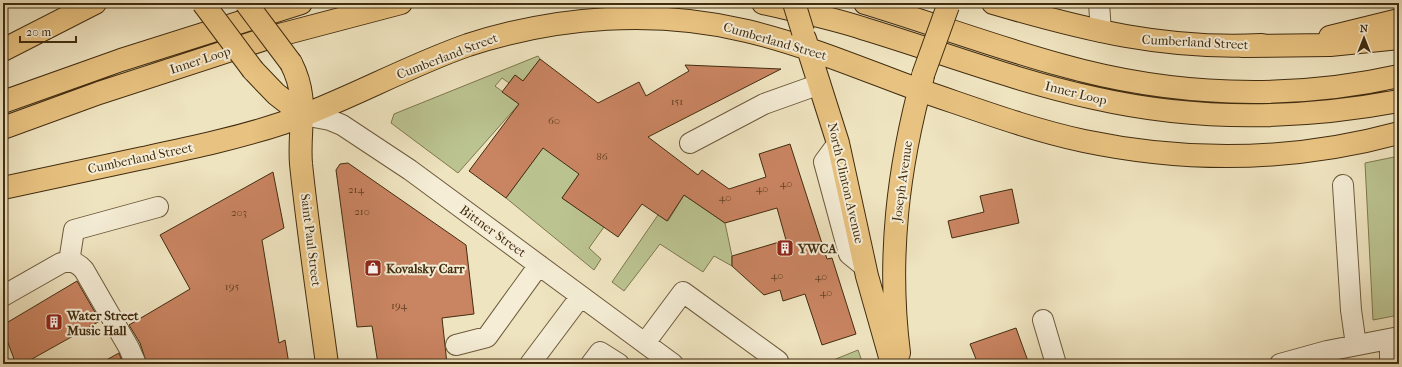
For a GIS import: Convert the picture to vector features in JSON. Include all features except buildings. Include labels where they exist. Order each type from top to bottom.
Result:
[{"type":"main road","points":[[3,50],[94,3]]},
{"type":"main road","points":[[203,3],[253,70],[276,94],[304,115]]},
{"type":"main road","name":"Saint Paul Street","points":[[246,3],[291,63],[301,85],[304,115],[301,132],[301,164],[327,364]]},
{"type":"main road","name":"Inner Loop","points":[[3,102],[121,60],[301,3]]},
{"type":"main road","name":"Inner Loop","points":[[3,128],[99,93],[268,38],[401,3]]},
{"type":"main road","name":"Inner Loop","points":[[763,3],[840,21],[1045,86],[1093,98],[1160,110],[1229,116],[1298,115],[1365,108],[1399,101]]},
{"type":"main road","name":"North Clinton Avenue","points":[[794,3],[838,143],[865,267],[892,364]]},
{"type":"main road","name":"Inner Loop","points":[[865,3],[1062,66],[1127,81],[1160,86],[1229,92],[1296,91],[1364,83],[1399,76]]},
{"type":"main road","name":"Cumberland Street","points":[[993,3],[1101,32],[1175,44],[1243,46],[1321,39],[1399,20]]},
{"type":"main road","name":"Joseph Avenue","points":[[900,364],[893,296],[895,234],[905,154],[921,82],[948,4]]},
{"type":"main road","name":"Cumberland Street","points":[[3,188],[215,142],[268,128],[304,115],[466,46],[529,28],[562,23],[629,18],[688,21],[806,40],[1066,137],[1125,148],[1170,154],[1233,156],[1276,155],[1334,148],[1399,133]]},
{"type":"main road","points":[[1243,46],[1330,45],[1399,38]]},
{"type":"street","points":[[1099,3],[1101,32]]},
{"type":"street","points":[[690,143],[764,104],[820,84]]},
{"type":"street","name":"Bittner Street","points":[[304,115],[330,120],[350,130],[410,170],[581,296],[650,353],[673,364]]},
{"type":"street","points":[[1343,185],[1351,310],[1348,352]]},
{"type":"street","points":[[70,262],[74,230],[158,207]]},
{"type":"street","points":[[3,296],[61,263],[77,263],[84,270],[129,348],[136,364]]},
{"type":"street","points":[[456,345],[487,337],[539,265]]},
{"type":"street","points":[[650,353],[683,292],[778,361],[775,364]]},
{"type":"street","points":[[530,364],[581,296]]},
{"type":"street","points":[[1043,320],[1056,364]]},
{"type":"street","points":[[1280,364],[1348,352],[1394,338],[1390,364]]},
{"type":"street","points":[[591,364],[600,352],[619,364]]},
{"type":"green space","points":[[538,56],[540,59],[523,81],[515,75],[509,83],[502,78],[495,86],[519,104],[458,173],[391,123],[394,114]]},
{"type":"green space","points":[[556,130],[579,174],[562,198],[604,227],[589,248],[601,259],[594,270],[506,198]]},
{"type":"green space","points":[[1399,156],[1399,315],[1373,320],[1365,163]]},
{"type":"green space","points":[[684,195],[725,223],[732,256],[732,266],[714,256],[703,272],[660,244],[624,291],[612,282],[658,215],[668,221]]},
{"type":"green space","points":[[858,350],[863,364],[825,364],[826,363]]},
{"type":"place","name":"YWCA","points":[[785,248]]},
{"type":"place","name":"Kovalsky Carr","points":[[373,268]]},
{"type":"place","name":"Water Street Music Hall","points":[[54,322]]}]
